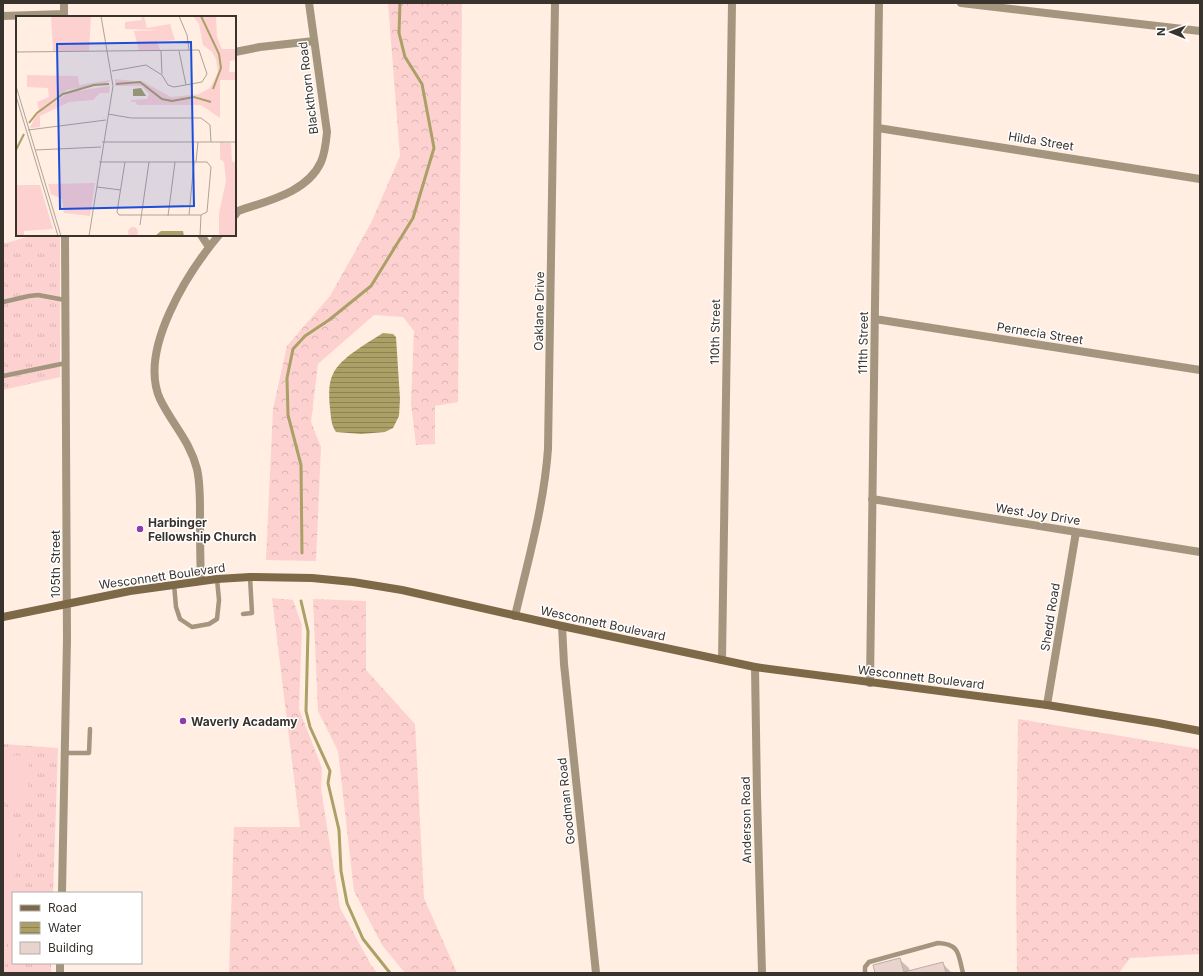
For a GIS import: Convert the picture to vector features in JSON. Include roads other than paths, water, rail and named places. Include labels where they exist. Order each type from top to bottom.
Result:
[{"type":"street","points":[[3,16],[64,16],[64,3]]},
{"type":"street","name":"Blackthorn Road","points":[[236,213],[287,194],[313,175],[321,163],[326,148],[327,132],[309,3]]},
{"type":"street","name":"Oaklane Drive","points":[[516,616],[547,473],[555,3]]},
{"type":"street","name":"110th Street","points":[[722,660],[732,3]]},
{"type":"street","name":"111th Street","points":[[870,683],[879,3]]},
{"type":"street","points":[[961,3],[1200,31]]},
{"type":"street","points":[[236,52],[314,41]]},
{"type":"street","name":"Hilda Street","points":[[878,128],[1200,179]]},
{"type":"street","name":"105th Street","points":[[62,892],[67,639],[65,236]]},
{"type":"street","points":[[202,236],[209,247]]},
{"type":"street","points":[[201,581],[200,493],[197,471],[192,452],[160,399],[154,367],[162,331],[170,312],[180,293],[209,247],[218,236]]},
{"type":"street","name":"Pernecia Street","points":[[875,319],[1200,370]]},
{"type":"street","name":"West Joy Drive","points":[[872,499],[1200,552]]},
{"type":"street","name":"Shedd Road","points":[[1047,705],[1076,532]]},
{"type":"street","name":"Wesconnett Boulevard","points":[[3,617],[130,591],[174,584],[250,577],[312,578],[353,582],[402,590],[755,667],[1047,705],[1158,722],[1200,731]]},
{"type":"street","name":"Goodman Road","points":[[562,626],[564,664],[596,973]]},
{"type":"street","name":"Anderson Road","points":[[755,667],[762,973]]},
{"type":"lane","points":[[3,302],[38,295],[65,300]]},
{"type":"lane","points":[[3,376],[66,363]]},
{"type":"lane","points":[[243,614],[252,613],[250,577]]},
{"type":"lane","points":[[174,584],[176,607],[180,620],[192,627],[209,624],[217,619],[219,600],[217,579]]},
{"type":"lane","points":[[65,753],[89,753],[90,729]]},
{"type":"lane","points":[[864,973],[865,967],[869,962],[938,943],[948,943],[954,946],[958,954],[963,973]]},
{"type":"water","points":[[383,333],[393,334],[396,337],[400,399],[399,416],[393,428],[385,432],[361,434],[336,432],[333,427],[329,400],[331,378],[337,368],[348,356]]},
{"type":"waterway","points":[[302,553],[301,465],[288,415],[287,378],[293,349],[305,336],[329,320],[371,286],[413,218],[434,148],[422,84],[405,57],[399,33],[400,3]]},
{"type":"waterway","points":[[301,601],[308,631],[306,711],[310,727],[330,771],[328,783],[339,830],[341,871],[347,903],[363,939],[390,973]]},
{"type":"place","name":"Harbinger Fellowship Church","points":[[140,529]]},
{"type":"place","name":"Waverly Acadamy","points":[[183,721]]}]
